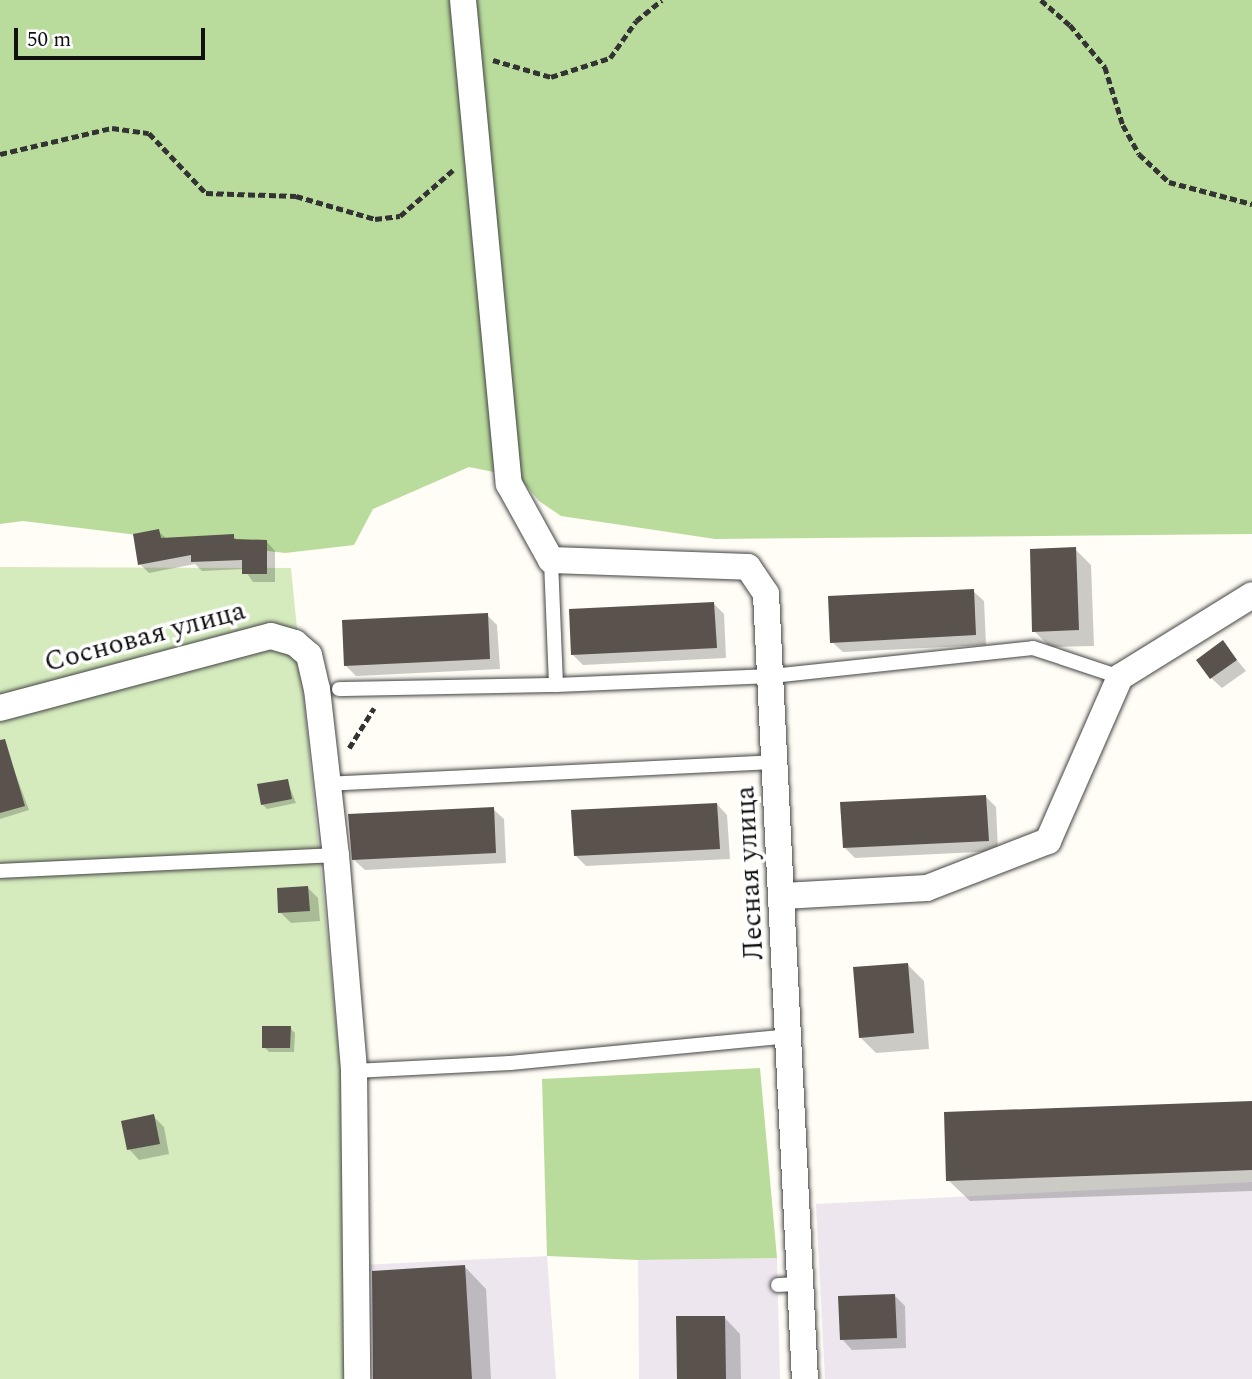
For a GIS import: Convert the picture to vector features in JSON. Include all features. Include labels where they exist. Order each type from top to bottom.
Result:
[{"type":"street","points":[[463,0],[509,484],[551,560]]},
{"type":"street","name":"Лесная улица","points":[[551,560],[748,567],[766,594],[788,1036],[789,1285],[806,1379]]},
{"type":"street","points":[[783,896],[927,888],[1048,841],[1120,677],[1252,595]]},
{"type":"street","name":"Сосновая улица","points":[[0,708],[271,636],[295,643],[309,655],[328,689]]},
{"type":"street","points":[[328,689],[326,784],[336,855],[354,1070],[357,1379]]},
{"type":"lane","points":[[551,560],[556,685]]},
{"type":"lane","points":[[328,689],[556,685],[772,676],[1033,648],[1120,677]]},
{"type":"lane","points":[[326,784],[776,762]]},
{"type":"lane","points":[[0,871],[336,855]]},
{"type":"lane","points":[[354,1070],[510,1063],[788,1036]]},
{"type":"path","points":[[466,53],[551,77],[610,58],[636,21],[662,0]]},
{"type":"path","points":[[1041,0],[1070,25],[1105,67],[1123,125],[1139,154],[1169,182],[1252,204]]},
{"type":"path","points":[[0,154],[112,128],[149,133],[206,193],[296,196],[375,219],[400,216],[435,182],[477,161]]},
{"type":"path","points":[[326,784],[386,688]]},
{"type":"shaded area","points":[[1252,1182],[1252,1379],[825,1379],[816,1204]]},
{"type":"shaded area","points":[[547,1256],[556,1379],[367,1379],[361,1265]]},
{"type":"shaded area","points":[[777,1258],[780,1379],[639,1379],[638,1260]]},
{"type":"green space","points":[[0,0],[1252,0],[1252,534],[715,539],[561,516],[539,501],[519,477],[469,467],[373,509],[354,545],[285,553],[23,521],[0,524]]},
{"type":"green space","points":[[0,567],[291,568],[344,1105],[345,1379],[0,1379]]},
{"type":"green space","points":[[760,1068],[777,1258],[638,1260],[547,1256],[542,1079]]},
{"type":"building","points":[[159,529],[161,538],[234,534],[234,539],[267,540],[267,574],[242,574],[242,560],[191,562],[191,555],[138,565],[133,534]]},
{"type":"building","points":[[1076,547],[1079,630],[1032,632],[1030,549]]},
{"type":"building","points":[[974,589],[976,635],[830,643],[828,596]]},
{"type":"building","points":[[714,602],[717,648],[571,655],[569,609]]},
{"type":"building","points":[[488,613],[490,659],[344,666],[342,620]]},
{"type":"building","points":[[1223,640],[1237,660],[1210,679],[1196,660]]},
{"type":"building","points":[[5,739],[25,806],[0,813],[0,740]]},
{"type":"building","points":[[288,779],[292,799],[261,805],[257,784]]},
{"type":"building","points":[[986,795],[989,841],[843,848],[840,802]]},
{"type":"building","points":[[717,803],[720,849],[574,856],[571,810]]},
{"type":"building","points":[[494,807],[496,853],[352,860],[348,814]]},
{"type":"building","points":[[308,886],[310,911],[278,913],[277,888]]},
{"type":"building","points":[[908,963],[914,1033],[859,1038],[853,967]]},
{"type":"building","points":[[262,1026],[291,1026],[290,1048],[262,1048]]},
{"type":"building","points":[[1252,1101],[1252,1170],[946,1181],[944,1112]]},
{"type":"building","points":[[154,1114],[160,1144],[127,1150],[121,1121]]},
{"type":"building","points":[[465,1265],[472,1379],[373,1379],[372,1271]]},
{"type":"building","points":[[895,1294],[897,1338],[840,1340],[838,1296]]},
{"type":"building","points":[[676,1316],[725,1316],[726,1379],[677,1379]]}]
